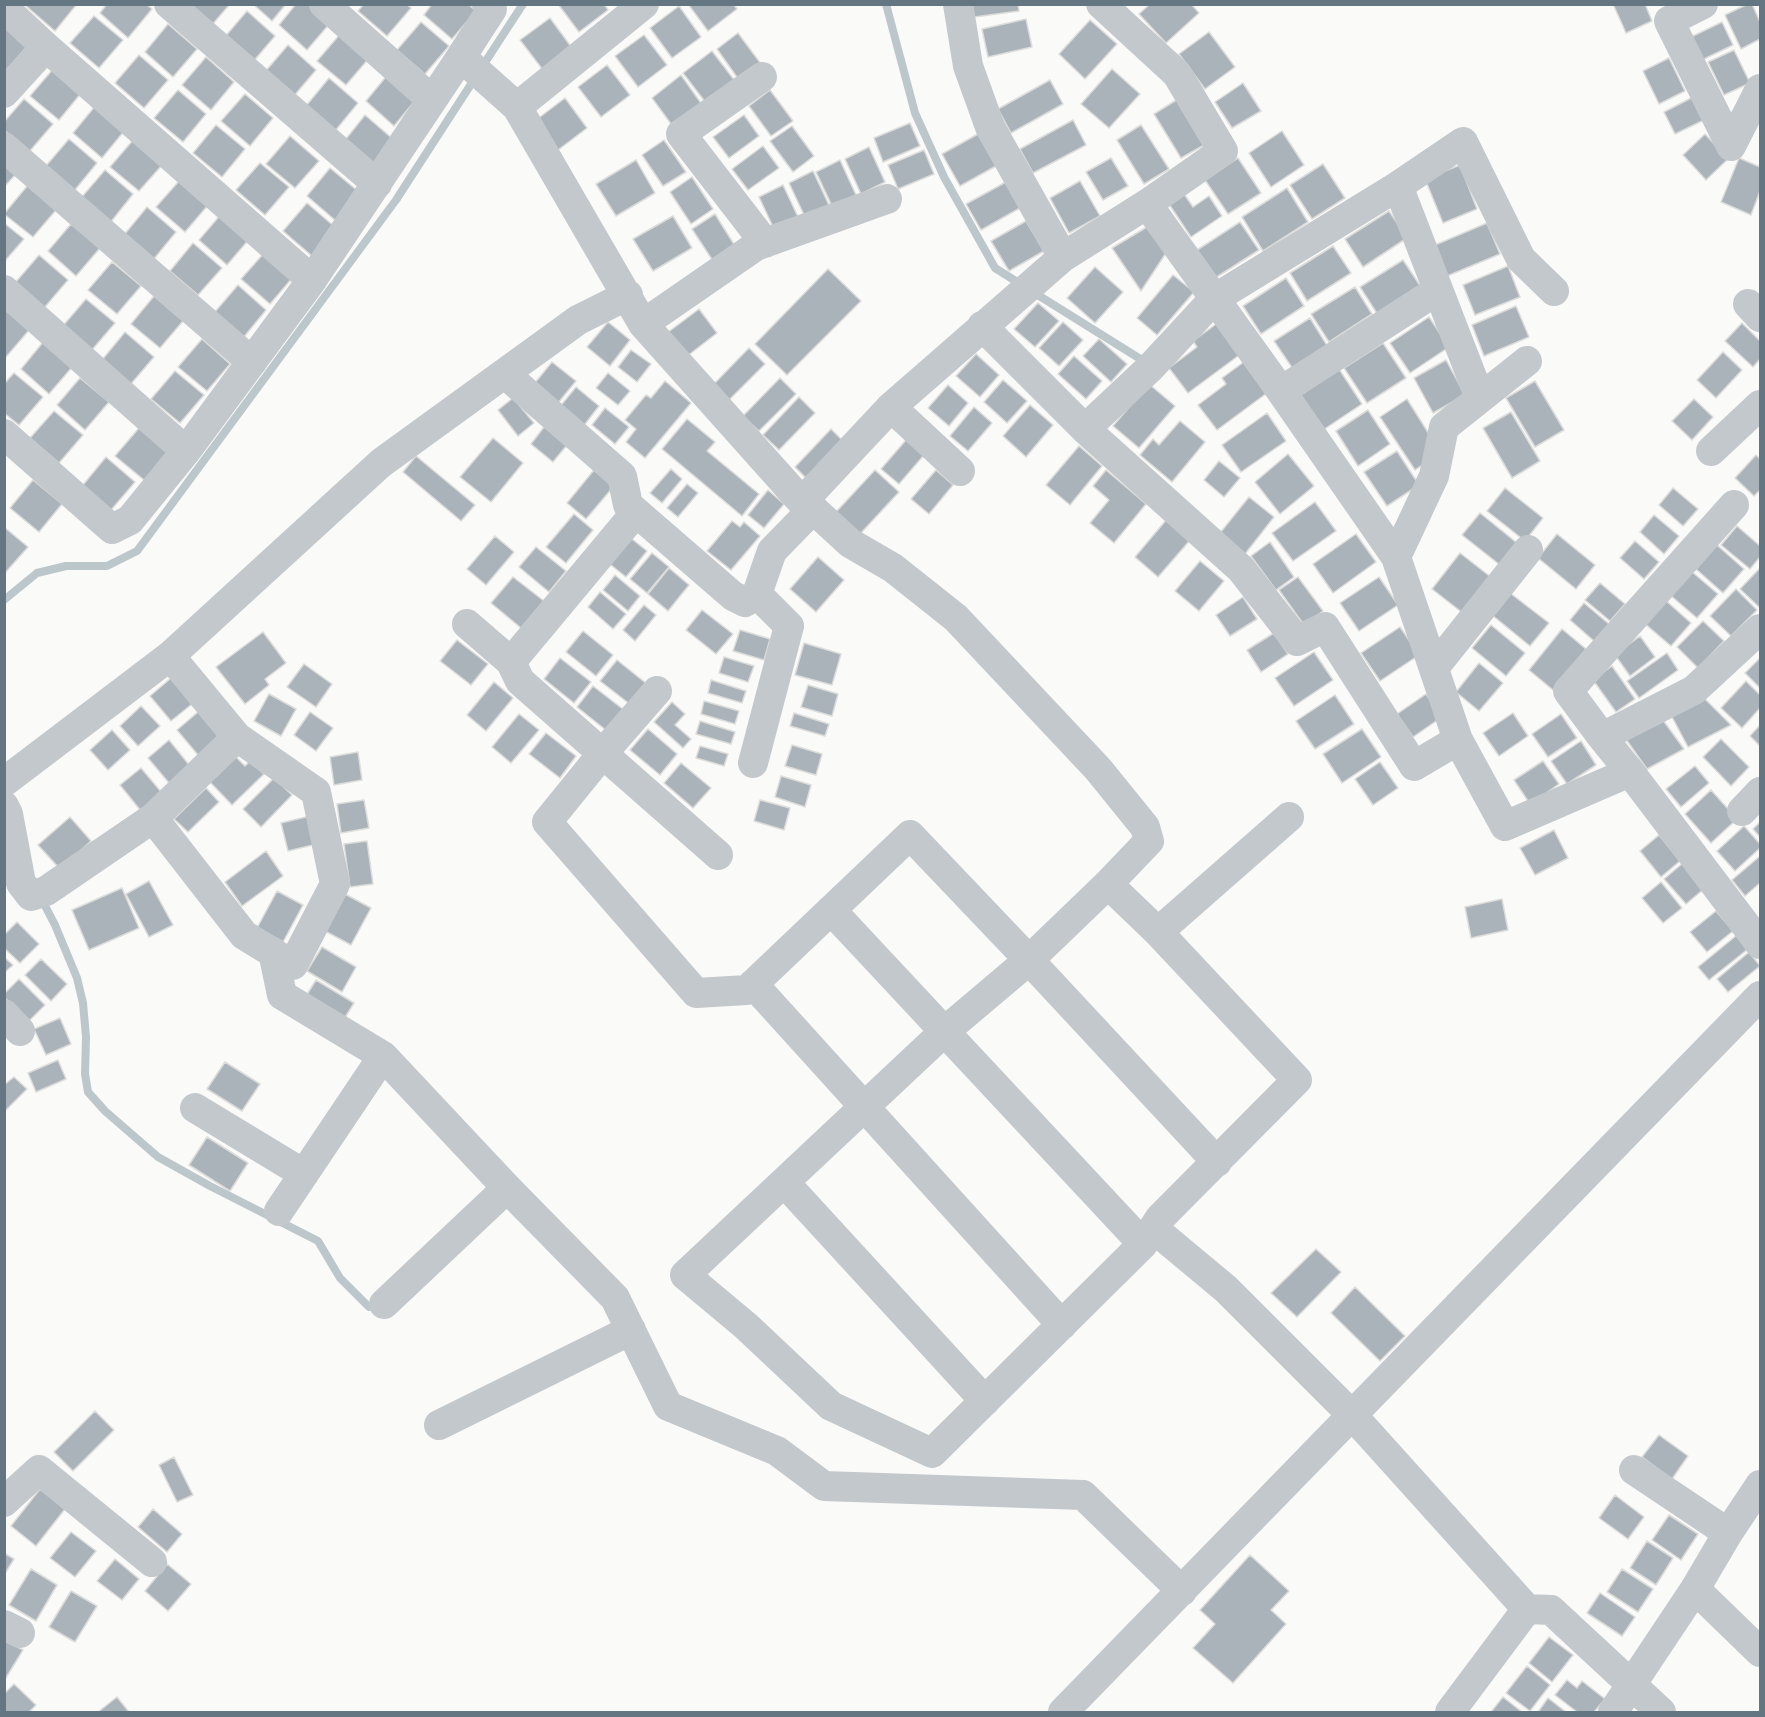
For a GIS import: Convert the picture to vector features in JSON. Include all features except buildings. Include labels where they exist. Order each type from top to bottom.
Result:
[{"type":"street","points":[[169,4],[377,184]]},
{"type":"street","points":[[324,4],[432,100]]},
{"type":"street","points":[[517,107],[644,4]]},
{"type":"street","points":[[958,4],[968,66],[990,127],[1063,257]]},
{"type":"street","points":[[505,374],[622,476],[628,505],[733,596],[745,603],[757,594],[772,551],[807,505],[891,406],[1063,257],[1147,204],[1223,151],[1177,74],[1101,4]]},
{"type":"street","points":[[1703,4],[1669,21],[1731,146],[1761,89]]},
{"type":"street","points":[[4,435],[112,530],[130,520],[186,451],[312,280],[432,100],[474,68],[491,6]]},
{"type":"street","points":[[4,8],[312,280]]},
{"type":"street","points":[[4,93],[46,47]]},
{"type":"street","points":[[474,68],[517,107],[644,324],[807,505],[850,543],[893,568],[956,618],[1098,769],[1145,827],[1149,841],[1108,884],[1029,960],[945,1031],[685,1275],[746,1326],[831,1406],[932,1453],[1062,1325],[1148,1237],[1160,1218],[1297,1080],[1158,932],[1108,884]]},
{"type":"street","points":[[762,77],[681,134],[765,243]]},
{"type":"street","points":[[1085,429],[1150,368],[1214,299],[1398,186],[1463,142],[1521,259],[1554,291]]},
{"type":"street","points":[[4,147],[252,362]]},
{"type":"street","points":[[1398,186],[1480,398]]},
{"type":"street","points":[[644,324],[756,246],[887,199]]},
{"type":"street","points":[[1147,204],[1396,557],[1458,740],[1505,826],[1630,772]]},
{"type":"street","points":[[4,290],[186,451]]},
{"type":"street","points":[[1281,391],[1438,290]]},
{"type":"street","points":[[4,782],[170,656],[381,463],[578,320],[628,295]]},
{"type":"street","points":[[982,326],[1085,429],[1241,569],[1297,641],[1325,627],[1414,766],[1458,740]]},
{"type":"street","points":[[1396,557],[1434,477],[1444,427],[1527,361]]},
{"type":"street","points":[[1711,451],[1761,405]]},
{"type":"street","points":[[891,406],[960,471]]},
{"type":"street","points":[[1734,505],[1568,691],[1761,944]]},
{"type":"street","points":[[511,662],[636,512]]},
{"type":"street","points":[[1434,668],[1528,550]]},
{"type":"street","points":[[753,763],[789,626],[757,594]]},
{"type":"street","points":[[467,624],[511,662],[520,681],[718,855]]},
{"type":"street","points":[[1602,737],[1694,690],[1761,629]]},
{"type":"street","points":[[153,818],[244,935],[293,965],[335,884],[316,792],[237,737],[170,656]]},
{"type":"street","points":[[657,691],[547,822],[696,993],[747,990],[910,835],[1217,1162]]},
{"type":"street","points":[[4,807],[8,814],[21,884],[31,896],[46,891],[153,818],[237,737]]},
{"type":"street","points":[[1158,932],[1289,818]]},
{"type":"street","points":[[831,910],[945,1031],[1148,1237],[1226,1289],[1353,1416],[1527,1610],[1551,1610],[1661,1713]]},
{"type":"street","points":[[273,952],[282,995],[383,1056],[507,1188],[615,1298],[668,1406],[777,1451],[824,1486],[1083,1495],[1182,1591]]},
{"type":"street","points":[[753,984],[1062,1325]]},
{"type":"street","points":[[1063,1713],[1761,996]]},
{"type":"street","points":[[279,1211],[383,1056]]},
{"type":"street","points":[[195,1108],[304,1174]]},
{"type":"street","points":[[784,1182],[985,1401]]},
{"type":"street","points":[[384,1304],[507,1188]]},
{"type":"street","points":[[439,1425],[631,1330]]},
{"type":"street","points":[[4,1503],[39,1470],[152,1562]]},
{"type":"street","points":[[1634,1470],[1728,1533]]},
{"type":"street","points":[[1613,1713],[1761,1485]]},
{"type":"street","points":[[1695,1589],[1761,1652]]},
{"type":"street","points":[[1450,1713],[1527,1610]]},
{"type":"waterway","points":[[482,67],[523,4]]},
{"type":"waterway","points":[[886,4],[915,113],[944,177],[995,268],[1022,285]]},
{"type":"waterway","points":[[4,600],[37,573],[66,566],[107,566],[137,551],[396,200],[475,78]]},
{"type":"waterway","points":[[1033,292],[1142,360]]},
{"type":"waterway","points":[[41,898],[77,978],[83,1003],[86,1037],[85,1074],[88,1092],[105,1111],[158,1157],[318,1241],[340,1278],[369,1307]]}]
